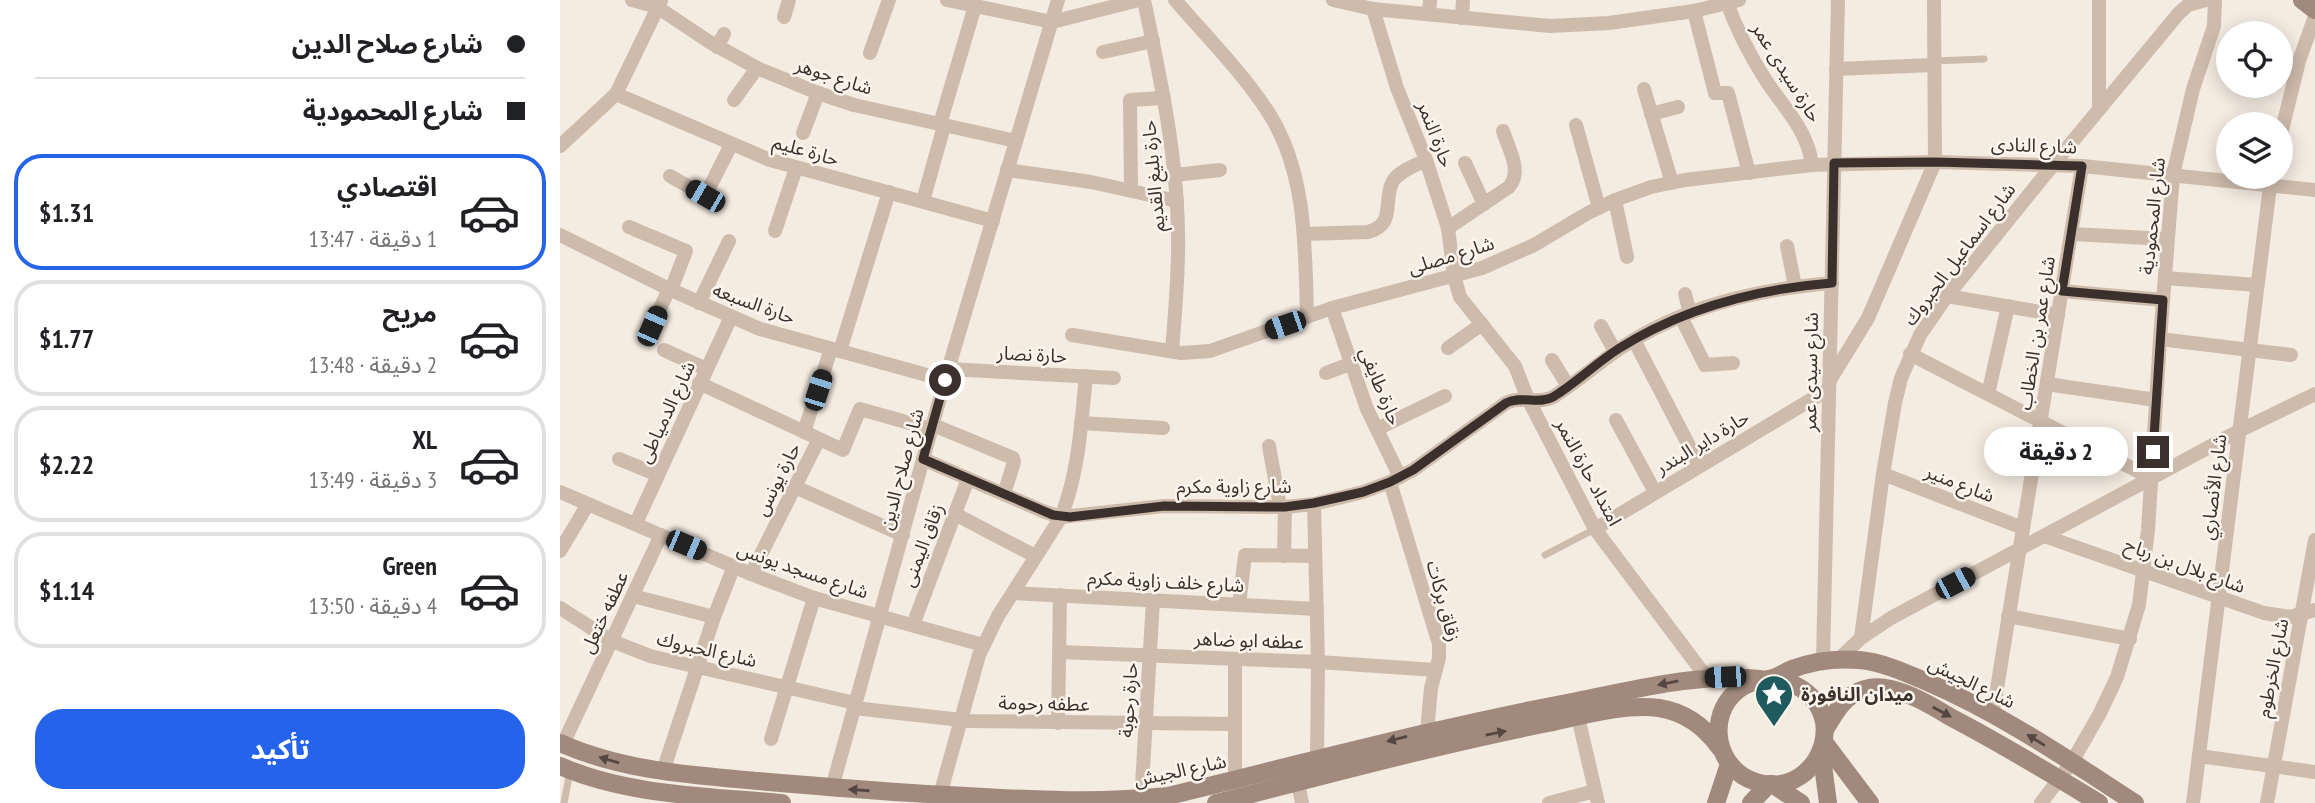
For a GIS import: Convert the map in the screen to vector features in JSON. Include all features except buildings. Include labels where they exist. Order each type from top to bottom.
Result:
[{"type":"main road","points":[[2302,0],[2315,10]]},
{"type":"main road","name":"شارع الجيش","points":[[1216,803],[1298,783],[1427,732],[1482,719],[1707,677],[1767,678],[1806,664],[1831,660],[1861,660],[1882,665],[1961,696],[1993,713],[2135,803]]},
{"type":"main road","points":[[1716,803],[1725,757],[1718,724],[1722,711],[1737,690],[1767,678],[1790,681],[1809,694],[1822,714],[1828,803]]},
{"type":"main road","name":"شارع الجيش","points":[[1823,740],[1843,702],[1854,693],[1867,688],[1894,689],[1924,702],[2011,750],[2099,803]]},
{"type":"main road","name":"شارع الجيش","points":[[562,744],[602,759],[644,769],[832,788],[1085,803],[1141,802],[1317,760],[1469,739],[1578,717],[1646,707],[1661,708],[1689,718],[1712,737],[1725,757]]},
{"type":"main road","points":[[1751,803],[1770,784],[1793,780],[1802,775],[1817,759],[1823,740]]},
{"type":"main road","points":[[1823,740],[1870,803]]},
{"type":"main road","points":[[1725,757],[1746,778],[1770,784],[1801,803]]},
{"type":"main road","points":[[565,768],[600,780],[640,789],[782,803]]},
{"type":"main road","points":[[640,789],[644,769]]},
{"type":"street","name":"شارع جوهر","points":[[632,0],[659,4],[721,40],[757,68],[818,93],[854,105],[1016,141]]},
{"type":"street","points":[[784,17],[789,0]]},
{"type":"street","points":[[870,52],[889,0]]},
{"type":"street","points":[[947,0],[1052,22],[1141,0]]},
{"type":"street","name":"شارع صلاح الدين","points":[[832,788],[947,374],[1058,0]]},
{"type":"street","name":"حارة بليغ القديم","points":[[1141,0],[1153,41],[1175,175],[1178,265],[1172,351]]},
{"type":"street","points":[[1175,0],[1258,98],[1271,117],[1290,160],[1305,234],[1307,317]]},
{"type":"street","points":[[1333,0],[1373,9],[1430,7],[1462,18],[1550,26],[1693,11],[1731,1]]},
{"type":"street","points":[[1462,0],[1462,18]]},
{"type":"street","name":"شارع سيدى عمر","points":[[1831,660],[1829,385],[1838,0]]},
{"type":"street","points":[[1829,385],[1868,318],[1935,162],[1934,0]]},
{"type":"street","points":[[2099,0],[2099,108]]},
{"type":"street","name":"شارع اسماعيل الحبروك","points":[[1861,638],[1895,403],[1910,354],[1947,296],[2099,108],[2179,13],[2188,5],[2206,0]]},
{"type":"street","name":"شارع المحمودية","points":[[2041,803],[2072,762],[2100,713],[2117,677],[2130,639],[2144,570],[2173,175],[2193,89],[2214,26],[2215,0]]},
{"type":"street","name":"حارة سيدى عمر","points":[[1731,1],[1751,58],[1802,133],[1811,153],[1812,165]]},
{"type":"street","points":[[560,146],[616,94],[659,4]]},
{"type":"street","points":[[923,201],[975,6]]},
{"type":"street","name":"حارة النمر","points":[[1373,9],[1397,88],[1426,160],[1448,228],[1454,275]]},
{"type":"street","points":[[1693,11],[1715,93],[1728,93],[1749,173]]},
{"type":"street","points":[[2286,112],[2299,61],[2315,16]]},
{"type":"street","points":[[1103,52],[1153,41]]},
{"type":"street","points":[[1836,69],[1934,63]]},
{"type":"street","points":[[734,100],[757,68]]},
{"type":"street","points":[[1644,89],[1672,183]]},
{"type":"street","points":[[803,133],[818,93]]},
{"type":"street","name":"حارة عليم","points":[[616,94],[731,145],[796,169],[993,221]]},
{"type":"street","points":[[1131,190],[1130,100],[1164,98]]},
{"type":"street","points":[[1651,114],[1678,107]]},
{"type":"street","points":[[1576,125],[1599,208]]},
{"type":"street","points":[[1448,228],[1509,187],[1516,177],[1503,131]]},
{"type":"street","points":[[670,176],[705,196],[731,145]]},
{"type":"street","points":[[1305,234],[1368,232],[1377,229],[1386,218],[1392,181],[1426,160]]},
{"type":"street","name":"شارع النادى","points":[[1834,163],[1935,162],[2082,166],[2216,178]]},
{"type":"street","points":[[1465,163],[1484,204]]},
{"type":"street","name":"شارع مصلى","points":[[1073,335],[1172,351],[1210,351],[1332,308],[1508,258],[1615,200],[1651,187],[1834,163]]},
{"type":"street","name":"شارع عمر بن الخطاب","points":[[1993,713],[2082,166]]},
{"type":"street","points":[[775,231],[796,169]]},
{"type":"street","points":[[1007,170],[1074,179],[1177,201]]},
{"type":"street","points":[[1175,175],[1220,170]]},
{"type":"street","name":"شارع النادى","points":[[2293,186],[2315,190]]},
{"type":"street","name":"شارع الأنصاري","points":[[2193,803],[2269,189]]},
{"type":"street","points":[[804,432],[836,350],[890,192]]},
{"type":"street","points":[[1615,200],[1627,257]]},
{"type":"street","points":[[629,227],[686,251],[652,326]]},
{"type":"street","points":[[2071,234],[2168,239]]},
{"type":"street","name":"حارة السبعه","points":[[560,236],[670,290],[760,328],[836,350],[947,374]]},
{"type":"street","points":[[699,303],[729,241]]},
{"type":"street","points":[[1787,246],[1795,286]]},
{"type":"street","name":"امتداد حارة النمر","points":[[1454,275],[1460,297],[1514,366],[1528,399],[1595,529],[1707,677]]},
{"type":"street","points":[[2165,278],[2257,285]]},
{"type":"street","name":"شارع زاوية مكرم","points":[[923,459],[1061,517],[1164,506],[1282,507],[1314,503],[1363,492],[1395,480],[1506,403],[1528,399],[1543,401],[1550,398],[1615,351],[1685,315],[1742,296],[1795,286],[1832,283]]},
{"type":"street","points":[[2062,291],[2163,300]]},
{"type":"street","points":[[1685,294],[1685,315],[1704,365],[1733,363]]},
{"type":"street","points":[[1947,296],[2058,314]]},
{"type":"street","points":[[1988,394],[2008,306]]},
{"type":"street","name":"حارة طايفي","points":[[1332,308],[1350,364],[1395,480]]},
{"type":"street","name":"شارع الدمياطى","points":[[636,523],[731,317]]},
{"type":"street","points":[[1448,348],[1482,324]]},
{"type":"street","points":[[1601,326],[1615,351]]},
{"type":"street","points":[[2160,339],[2291,355]]},
{"type":"street","points":[[1634,340],[1699,466]]},
{"type":"street","points":[[664,350],[706,369]]},
{"type":"street","points":[[1910,354],[2151,478]]},
{"type":"street","points":[[1552,360],[1568,386]]},
{"type":"street","points":[[1326,373],[1350,364]]},
{"type":"street","name":"حارة نصار","points":[[947,374],[1114,378]]},
{"type":"street","points":[[940,795],[971,676],[984,645],[1035,556],[1061,517],[1075,475],[1086,376]]},
{"type":"street","points":[[699,383],[845,449],[860,409],[932,427],[1013,458],[1004,494]]},
{"type":"street","points":[[2047,384],[2156,400]]},
{"type":"street","name":"حارة داير البندر","points":[[1595,529],[1829,385]]},
{"type":"street","points":[[1831,660],[1891,618],[2239,431],[2315,394]]},
{"type":"street","points":[[1377,429],[1445,396]]},
{"type":"street","points":[[1616,420],[1655,492]]},
{"type":"street","points":[[1081,423],[1163,428]]},
{"type":"street","name":"حارة يونس","points":[[751,573],[819,439]]},
{"type":"street","points":[[1269,446],[1282,507],[1284,556]]},
{"type":"street","points":[[619,459],[658,475]]},
{"type":"street","name":"شارع منير","points":[[1883,474],[2023,528]]},
{"type":"street","name":"زقاق اليمنى","points":[[912,625],[968,479]]},
{"type":"street","name":"زقاق بركات","points":[[1395,480],[1439,651],[1431,688],[1427,732]]},
{"type":"street","points":[[795,487],[903,534]]},
{"type":"street","name":"شارع مسجد يونس","points":[[560,492],[814,598],[984,645]]},
{"type":"street","points":[[1314,503],[1318,662],[1317,760]]},
{"type":"street","points":[[560,551],[588,504]]},
{"type":"street","points":[[955,514],[1035,556]]},
{"type":"street","name":"عطفه ختعل","points":[[562,744],[662,535]]},
{"type":"street","name":"شارع بلال بن رباح","points":[[2044,536],[2277,616],[2309,612]]},
{"type":"street","name":"شارع الخرطوم","points":[[2267,803],[2309,612],[2315,540]]},
{"type":"street","points":[[1239,605],[1245,555],[1315,556]]},
{"type":"street","points":[[663,771],[714,617],[734,566]]},
{"type":"street","name":"شارع خلف زاوية مكرم","points":[[1013,593],[1317,609]]},
{"type":"street","points":[[1058,723],[1060,595]]},
{"type":"street","points":[[633,596],[714,617]]},
{"type":"street","points":[[771,739],[814,598]]},
{"type":"street","name":"حارة رحوبة","points":[[1141,802],[1153,600]]},
{"type":"street","name":"شارع الحبروك","points":[[560,608],[612,641],[650,656],[855,705]]},
{"type":"street","points":[[2008,616],[2130,639]]},
{"type":"street","name":"عطفه ابو ضاهر","points":[[1060,652],[1318,662],[1436,670]]},
{"type":"street","points":[[1235,659],[1235,780]]},
{"type":"street","name":"عطفه رحومة","points":[[855,705],[959,720],[1234,724]]},
{"type":"street","points":[[1549,803],[1597,797],[1578,717]]},
{"type":"street","points":[[2199,756],[2315,772]]},
{"type":"street","points":[[1298,783],[1302,803]]},
{"type":"lane","points":[[1934,63],[1984,59]]},
{"type":"lane","points":[[1545,555],[1595,529]]},
{"type":"lane","points":[[564,803],[565,768]]},
{"type":"place","name":"ميدان النافورة","points":[[1774,728]]},
{"type":"route","points":[[945,380],[923,459],[1053,515],[1070,517],[1164,506],[1265,508],[1314,503],[1363,492],[1390,482],[1413,470],[1506,403],[1521,399],[1543,401],[1550,398],[1615,351],[1657,327],[1731,299],[1795,286],[1832,283],[1834,163],[1935,162],[2082,166],[2062,291],[2163,300],[2153,452]]}]
